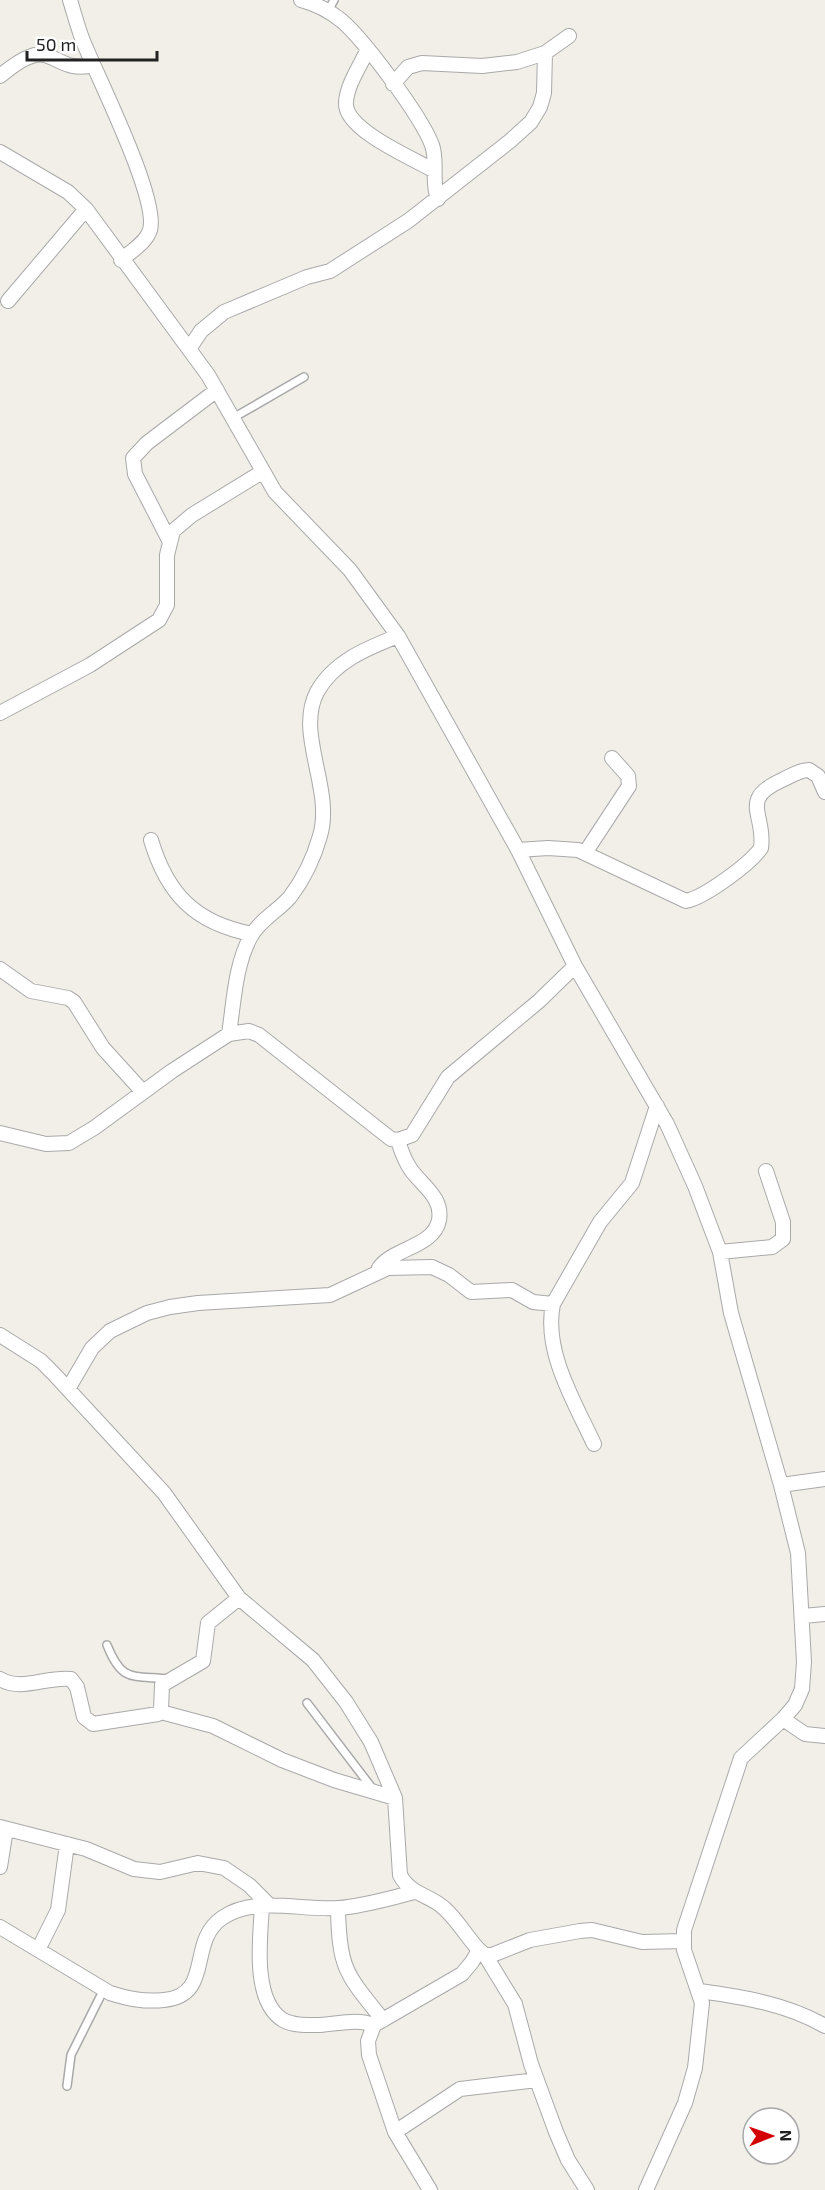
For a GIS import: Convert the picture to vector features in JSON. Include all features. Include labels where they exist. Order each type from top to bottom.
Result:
[{"type":"street","points":[[70,0],[93,65],[141,180],[151,221],[146,238],[121,260]]},
{"type":"street","points":[[301,0],[331,5],[393,84],[426,132],[433,148],[434,189],[438,199]]},
{"type":"street","points":[[393,84],[408,67],[422,63],[482,66],[517,63],[545,53],[569,36]]},
{"type":"street","points":[[367,51],[348,93],[346,102],[348,115],[367,133],[433,170]]},
{"type":"street","points":[[189,349],[201,331],[224,312],[307,277],[330,271],[408,221],[531,122],[540,107],[544,93],[545,53]]},
{"type":"street","points":[[0,76],[30,56],[37,55],[49,56],[76,69],[93,65]]},
{"type":"street","points":[[0,152],[68,192],[86,209],[217,390],[262,472],[300,520],[357,579],[398,636],[518,850],[575,966],[657,1106],[695,1186],[720,1252],[731,1314],[781,1485],[798,1553],[803,1616],[802,1689],[795,1705],[783,1719],[741,1758],[720,1815],[683,1941],[700,1991],[702,2017],[691,2085],[646,2190]]},
{"type":"street","points":[[8,301],[86,209]]},
{"type":"street","points":[[0,713],[90,665],[159,621],[167,605],[169,540],[135,474],[134,458],[147,443],[217,390]]},
{"type":"street","points":[[169,540],[181,522],[262,472]]},
{"type":"street","points":[[229,1034],[236,982],[243,952],[252,934],[290,897],[307,869],[321,835],[323,798],[310,714],[318,690],[347,660],[398,636]]},
{"type":"street","points":[[585,853],[629,786],[628,776],[612,758]]},
{"type":"street","points":[[518,850],[563,849],[585,853],[675,897],[691,900],[752,858],[761,848],[755,802],[761,792],[792,775],[809,770],[818,776],[825,792]]},
{"type":"street","points":[[151,840],[172,890],[186,904],[222,927],[252,934]]},
{"type":"street","points":[[398,1140],[412,1135],[448,1077],[553,988],[575,966]]},
{"type":"street","points":[[0,969],[31,991],[68,998],[74,1002],[103,1048],[142,1092]]},
{"type":"street","points":[[0,1133],[46,1144],[69,1143],[229,1034],[249,1031],[259,1035],[379,1131],[398,1140],[411,1169],[438,1203],[440,1215],[436,1229],[429,1236],[385,1261],[377,1271],[354,1286],[330,1295],[198,1303],[170,1306],[147,1314],[110,1331],[92,1348],[68,1389]]},
{"type":"street","points":[[594,1444],[560,1370],[552,1326],[553,1304],[600,1222],[632,1183],[657,1106]]},
{"type":"street","points":[[720,1252],[765,1248],[779,1244],[783,1239],[783,1222],[766,1171]]},
{"type":"street","points":[[377,1271],[399,1266],[432,1267],[449,1275],[471,1292],[512,1290],[543,1305],[553,1304]]},
{"type":"street","points":[[0,1335],[41,1361],[68,1389],[164,1493],[239,1598],[313,1660],[346,1702],[371,1742],[395,1798],[400,1875],[405,1884],[415,1892],[444,1907],[482,1953],[515,2004],[537,2080],[568,2160],[587,2190]]},
{"type":"street","points":[[781,1485],[825,1479]]},
{"type":"street","points":[[160,1712],[162,1685],[170,1678],[202,1661],[208,1623],[239,1598]]},
{"type":"street","points":[[803,1616],[825,1614]]},
{"type":"street","points":[[0,1679],[17,1685],[53,1678],[71,1679],[77,1687],[84,1717],[93,1724],[160,1712],[213,1726],[282,1760],[395,1798]]},
{"type":"street","points":[[783,1719],[805,1734],[825,1736]]},
{"type":"street","points":[[0,1867],[3,1828],[86,1849],[134,1869],[149,1872],[198,1863],[224,1868],[249,1885],[265,1906],[261,1978],[274,2012],[285,2021],[300,2025],[379,2022]]},
{"type":"street","points":[[39,1948],[58,1910],[67,1844]]},
{"type":"street","points":[[0,1927],[39,1948],[104,1989],[130,1999],[150,2001],[183,1996],[194,1985],[205,1940],[212,1928],[231,1913],[265,1906],[338,1908],[415,1892]]},
{"type":"street","points":[[338,1908],[342,1963],[379,2022]]},
{"type":"street","points":[[430,2190],[394,2132],[369,2055],[368,2041],[379,2022],[462,1974],[482,1953],[498,1954],[530,1940],[592,1930],[642,1942],[683,1941]]},
{"type":"street","points":[[700,1991],[763,2002],[796,2012],[825,2026]]},
{"type":"street","points":[[394,2132],[460,2089],[537,2080]]},
{"type":"lane","points":[[233,418],[304,376]]},
{"type":"lane","points":[[107,1645],[114,1663],[123,1672],[170,1678]]},
{"type":"lane","points":[[307,1703],[376,1793]]},
{"type":"lane","points":[[67,2086],[71,2055],[104,1989]]}]
